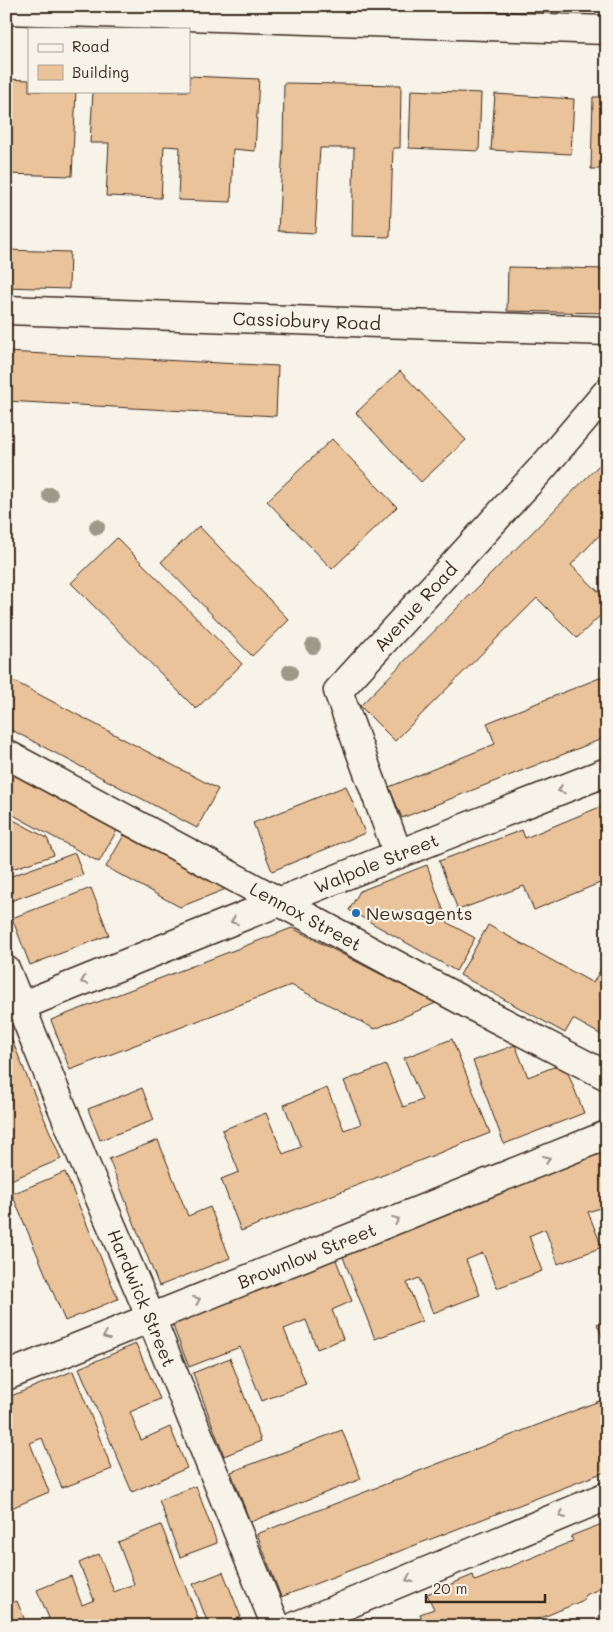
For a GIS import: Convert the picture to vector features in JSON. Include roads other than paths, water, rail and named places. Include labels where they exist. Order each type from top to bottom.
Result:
[{"type":"street","points":[[6,10],[607,30]]},
{"type":"street","name":"Cassiobury Road","points":[[6,310],[607,331]]},
{"type":"street","name":"Avenue Road","points":[[398,854],[338,691],[543,467],[607,392]]},
{"type":"street","name":"Lennox Street","points":[[6,754],[474,1007],[607,1076]]},
{"type":"street","name":"Walpole Street","points":[[13,1009],[607,772]]},
{"type":"street","name":"Hardwick Street","points":[[6,970],[13,1009],[83,1159],[151,1318],[276,1626]]},
{"type":"street","name":"Brownlow Street","points":[[6,1376],[607,1135]]},
{"type":"street","points":[[296,1626],[607,1496]]},
{"type":"place","name":"Newsagents","points":[[356,913]]}]
